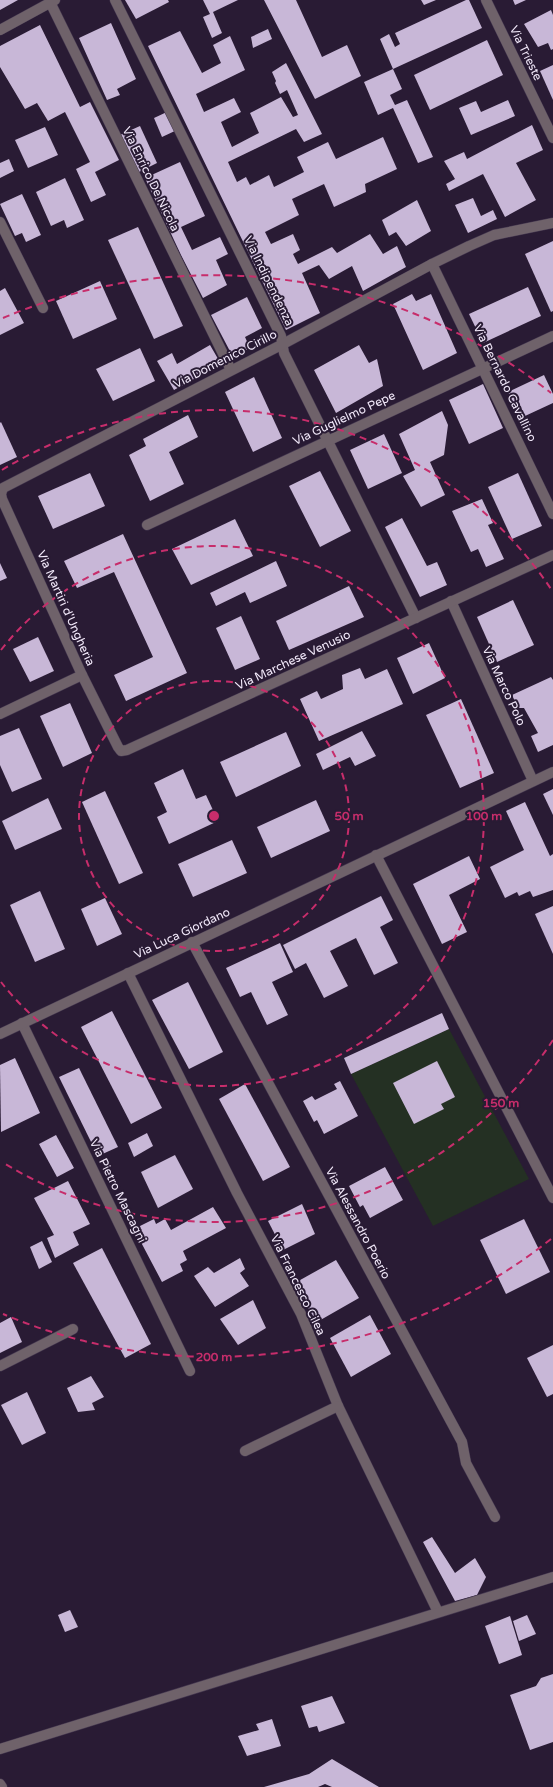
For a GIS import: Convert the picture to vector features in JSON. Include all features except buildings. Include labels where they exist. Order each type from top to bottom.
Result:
[{"type":"street","name":"Via Indipendenza","points":[[115,0],[281,336],[284,353],[416,618]]},
{"type":"street","name":"Via Trieste","points":[[486,0],[553,138]]},
{"type":"street","points":[[0,30],[46,2]]},
{"type":"street","name":"Via Enrico De Nicola","points":[[46,2],[230,368]]},
{"type":"street","points":[[0,222],[43,308]]},
{"type":"street","name":"Via Domenico Cirillo","points":[[1,490],[7,485],[283,344],[432,264],[494,235],[553,223]]},
{"type":"street","name":"Via Bernardo Cavallino","points":[[432,264],[553,514]]},
{"type":"street","name":"Via Guglielmo Pepe","points":[[147,525],[483,367],[553,336]]},
{"type":"street","name":"Via Martiri d'Ungheria","points":[[0,714],[82,675],[2,499],[1,490]]},
{"type":"street","name":"Via Marchese Venusio","points":[[82,675],[118,747],[124,751],[553,555]]},
{"type":"street","name":"Via Marco Polo","points":[[451,602],[533,781]]},
{"type":"street","name":"Via Luca Giordano","points":[[0,1034],[553,772]]},
{"type":"street","points":[[376,855],[553,1198]]},
{"type":"street","name":"Via Alessandro Poerio","points":[[192,942],[462,1442],[466,1463],[495,1517]]},
{"type":"street","name":"Via Francesco Cilea","points":[[128,973],[237,1192],[301,1314],[338,1406],[438,1612]]},
{"type":"street","name":"Via Pietro Mascagni","points":[[22,1023],[190,1371]]},
{"type":"street","points":[[0,1366],[73,1329]]},
{"type":"street","points":[[245,1451],[338,1406]]},
{"type":"street","points":[[0,1749],[553,1577]]},
{"type":"green space","points":[[449,1029],[529,1179],[433,1226],[351,1074]]}]
